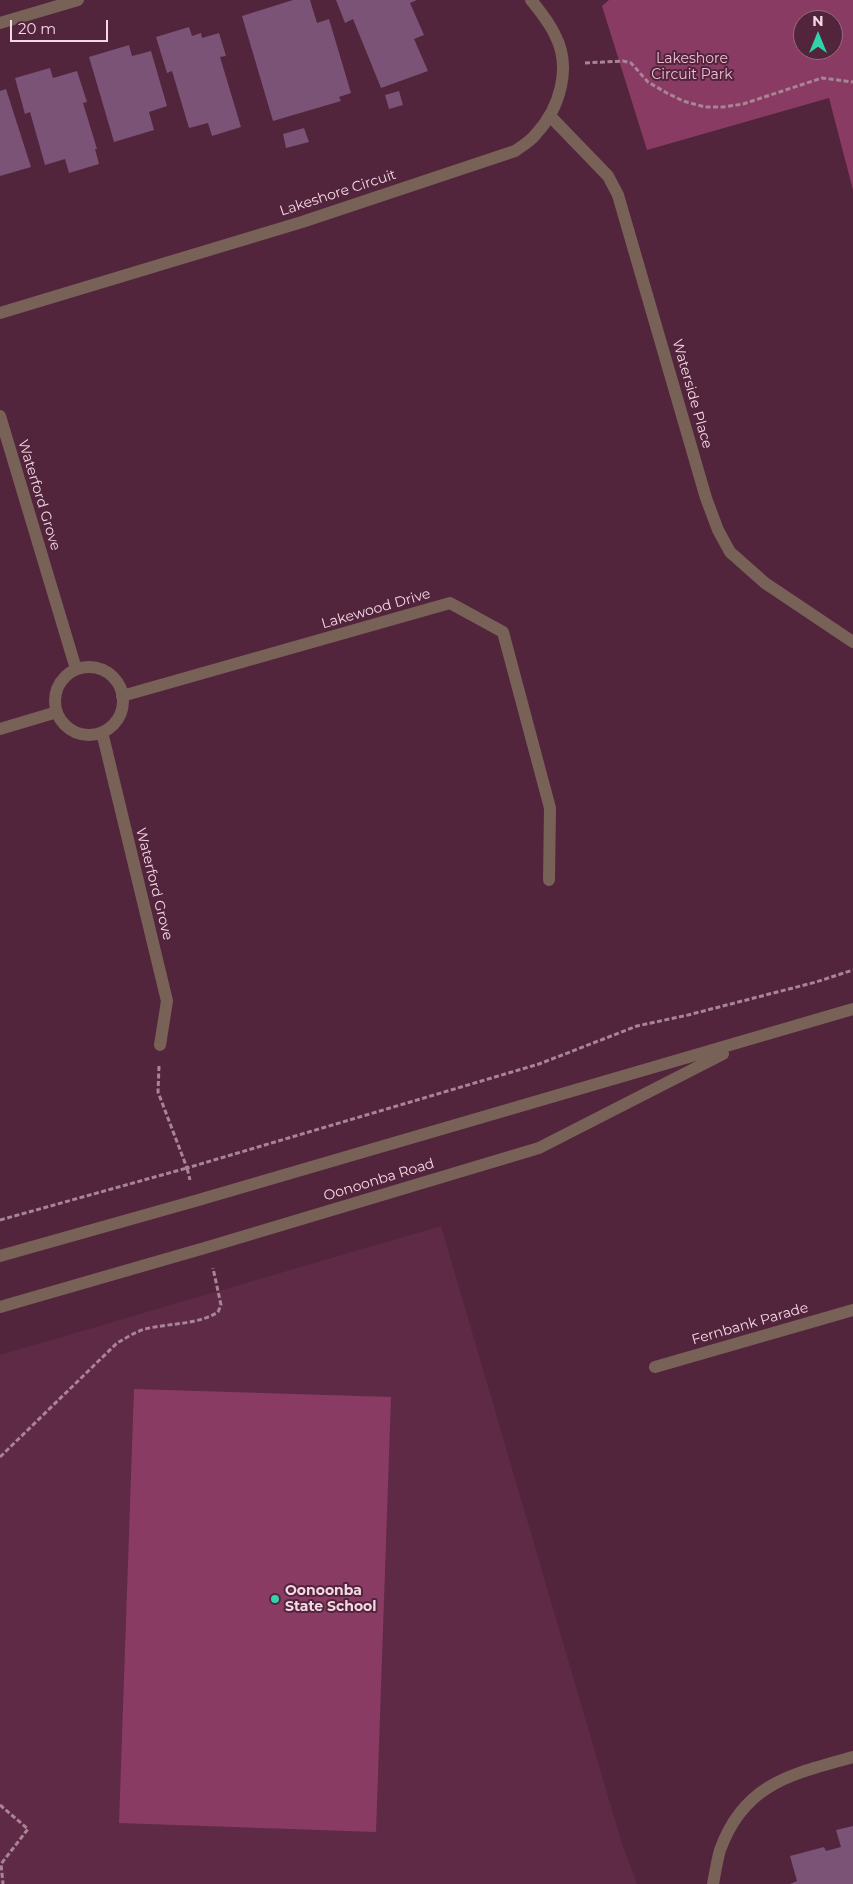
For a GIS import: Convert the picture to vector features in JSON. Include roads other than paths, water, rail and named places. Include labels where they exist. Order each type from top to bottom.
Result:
[{"type":"street","points":[[0,23],[78,0]]},
{"type":"street","name":"Lakeshore Circuit","points":[[0,313],[302,222],[515,151],[536,135],[550,116],[561,92],[563,65],[556,36],[531,0]]},
{"type":"street","name":"Waterside Place","points":[[550,116],[608,176],[618,195],[706,498],[718,530],[730,552],[764,583],[853,642]]},
{"type":"street","name":"Waterford Grove","points":[[0,416],[76,669]]},
{"type":"street","name":"Lakewood Drive","points":[[122,696],[450,604],[503,632],[550,808],[549,880]]},
{"type":"street","points":[[88,666],[99,668],[112,675],[119,685],[123,703],[120,715],[112,726],[102,732],[86,734],[69,728],[62,722],[57,712],[55,700],[57,689],[62,679],[76,669],[88,666]]},
{"type":"street","points":[[0,729],[57,712]]},
{"type":"street","name":"Waterford Grove","points":[[102,732],[167,1001],[160,1045]]},
{"type":"street","name":"Oonoonba Road","points":[[0,1256],[215,1196],[853,1009]]},
{"type":"street","name":"Oonoonba Road","points":[[0,1307],[539,1148],[750,1040]]},
{"type":"street","name":"Fernbank Parade","points":[[655,1367],[853,1310]]},
{"type":"street","points":[[712,1884],[720,1851],[731,1826],[748,1803],[771,1784],[798,1772],[853,1756]]},
{"type":"place","name":"Oonoonba State School","points":[[275,1599]]},
{"type":"park label","name":"Lakeshore Circuit Park","points":[[692,68]]}]
